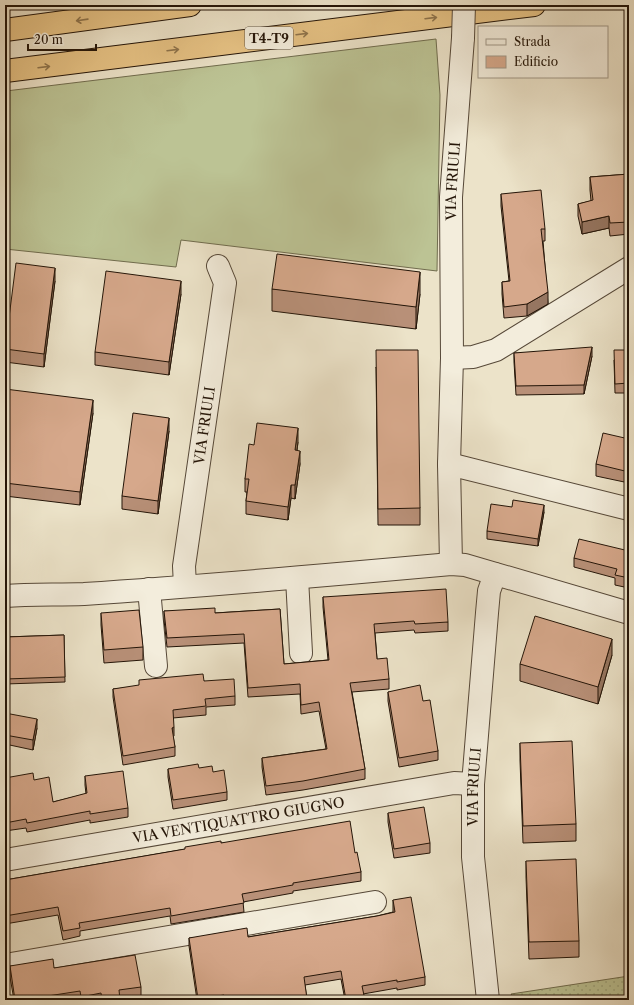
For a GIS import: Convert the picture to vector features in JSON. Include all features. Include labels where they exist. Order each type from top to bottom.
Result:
[{"type":"highway","points":[[5,30],[190,5]]},
{"type":"highway","name":"T4-T9","points":[[5,72],[534,5]]},
{"type":"street","name":"VIA FRIULI","points":[[451,564],[449,464],[452,358],[451,197],[463,38],[464,5]]},
{"type":"street","name":"VIA FRIULI","points":[[185,586],[184,566],[225,283],[218,266]]},
{"type":"street","points":[[452,358],[473,357],[496,350],[629,268]]},
{"type":"street","points":[[449,464],[629,509]]},
{"type":"street","points":[[5,596],[33,594],[82,594],[297,578],[451,564],[465,565],[629,613]]},
{"type":"street","name":"VIA FRIULI","points":[[488,1000],[474,857],[473,784],[489,591],[495,574]]},
{"type":"street","points":[[297,578],[301,652]]},
{"type":"street","points":[[149,588],[156,666]]},
{"type":"street","name":"VIA VENTIQUATTRO GIUGNO","points":[[5,860],[454,783],[473,784]]},
{"type":"street","points":[[5,965],[376,902]]},
{"type":"green space","points":[[436,39],[440,95],[437,271],[181,240],[176,267],[5,249],[6,91]]},
{"type":"green space","points":[[629,976],[629,1000],[515,1000],[511,994]]},
{"type":"building","points":[[629,174],[629,222],[610,223],[609,216],[582,222],[578,204],[593,200],[590,177]]},
{"type":"building","points":[[541,190],[545,229],[541,229],[548,292],[527,304],[504,307],[502,282],[510,281],[501,194]]},
{"type":"building","points":[[277,254],[420,272],[416,307],[272,289]]},
{"type":"building","points":[[16,263],[55,268],[44,354],[5,349]]},
{"type":"building","points":[[106,271],[181,281],[169,362],[95,352]]},
{"type":"building","points":[[592,347],[584,385],[516,386],[514,353]]},
{"type":"building","points":[[376,350],[418,350],[420,508],[378,509]]},
{"type":"building","points":[[614,350],[629,350],[629,383],[615,384]]},
{"type":"building","points":[[5,389],[93,400],[80,492],[5,483]]},
{"type":"building","points":[[133,413],[169,418],[158,501],[122,496]]},
{"type":"building","points":[[257,423],[298,428],[295,450],[300,451],[295,485],[291,485],[288,507],[246,501],[249,479],[245,479],[249,444],[254,445]]},
{"type":"building","points":[[603,433],[629,439],[629,472],[596,464]]},
{"type":"building","points":[[513,500],[544,505],[538,539],[487,531],[491,504],[512,507]]},
{"type":"building","points":[[579,539],[629,551],[629,578],[615,575],[617,569],[574,558]]},
{"type":"building","points":[[446,589],[448,622],[415,624],[414,621],[374,624],[377,659],[387,658],[389,679],[350,683],[365,769],[303,781],[266,786],[262,758],[327,749],[319,702],[301,705],[300,684],[248,688],[244,634],[167,638],[164,611],[215,608],[215,613],[280,609],[284,664],[329,660],[323,597]]},
{"type":"building","points":[[139,610],[143,647],[104,650],[101,613]]},
{"type":"building","points":[[535,616],[612,639],[598,687],[520,664]]},
{"type":"building","points":[[64,635],[65,677],[5,679],[5,637]]},
{"type":"building","points":[[203,674],[204,681],[234,679],[235,696],[205,699],[206,706],[173,710],[174,727],[172,728],[175,747],[123,756],[113,689],[139,685],[139,680]]},
{"type":"building","points":[[420,685],[423,701],[430,700],[438,751],[399,758],[388,692]]},
{"type":"building","points":[[5,713],[37,719],[33,740],[5,735]]},
{"type":"building","points":[[572,741],[576,824],[523,826],[520,743]]},
{"type":"building","points":[[198,764],[199,768],[212,766],[213,772],[224,770],[227,792],[173,800],[168,769]]},
{"type":"building","points":[[123,771],[128,808],[90,814],[90,811],[27,823],[26,819],[5,823],[5,778],[33,773],[34,780],[49,777],[53,802],[87,793],[85,776]]},
{"type":"building","points":[[424,807],[430,843],[394,849],[388,813]]},
{"type":"building","points":[[350,821],[355,853],[357,852],[361,872],[293,883],[293,885],[242,894],[244,903],[171,916],[170,908],[79,923],[80,928],[63,931],[58,907],[5,916],[5,880],[185,849],[185,847],[221,841],[221,843]]},
{"type":"building","points":[[576,859],[579,941],[529,942],[526,861]]},
{"type":"building","points":[[411,897],[425,977],[362,986],[365,1000],[346,1000],[341,971],[304,977],[307,999],[224,1000],[224,995],[198,999],[189,938],[247,928],[248,937],[377,916],[395,912],[393,900]]},
{"type":"building","points":[[135,955],[141,987],[119,990],[120,1000],[102,1000],[101,993],[81,997],[80,991],[15,1000],[10,966],[53,959],[54,968]]}]
